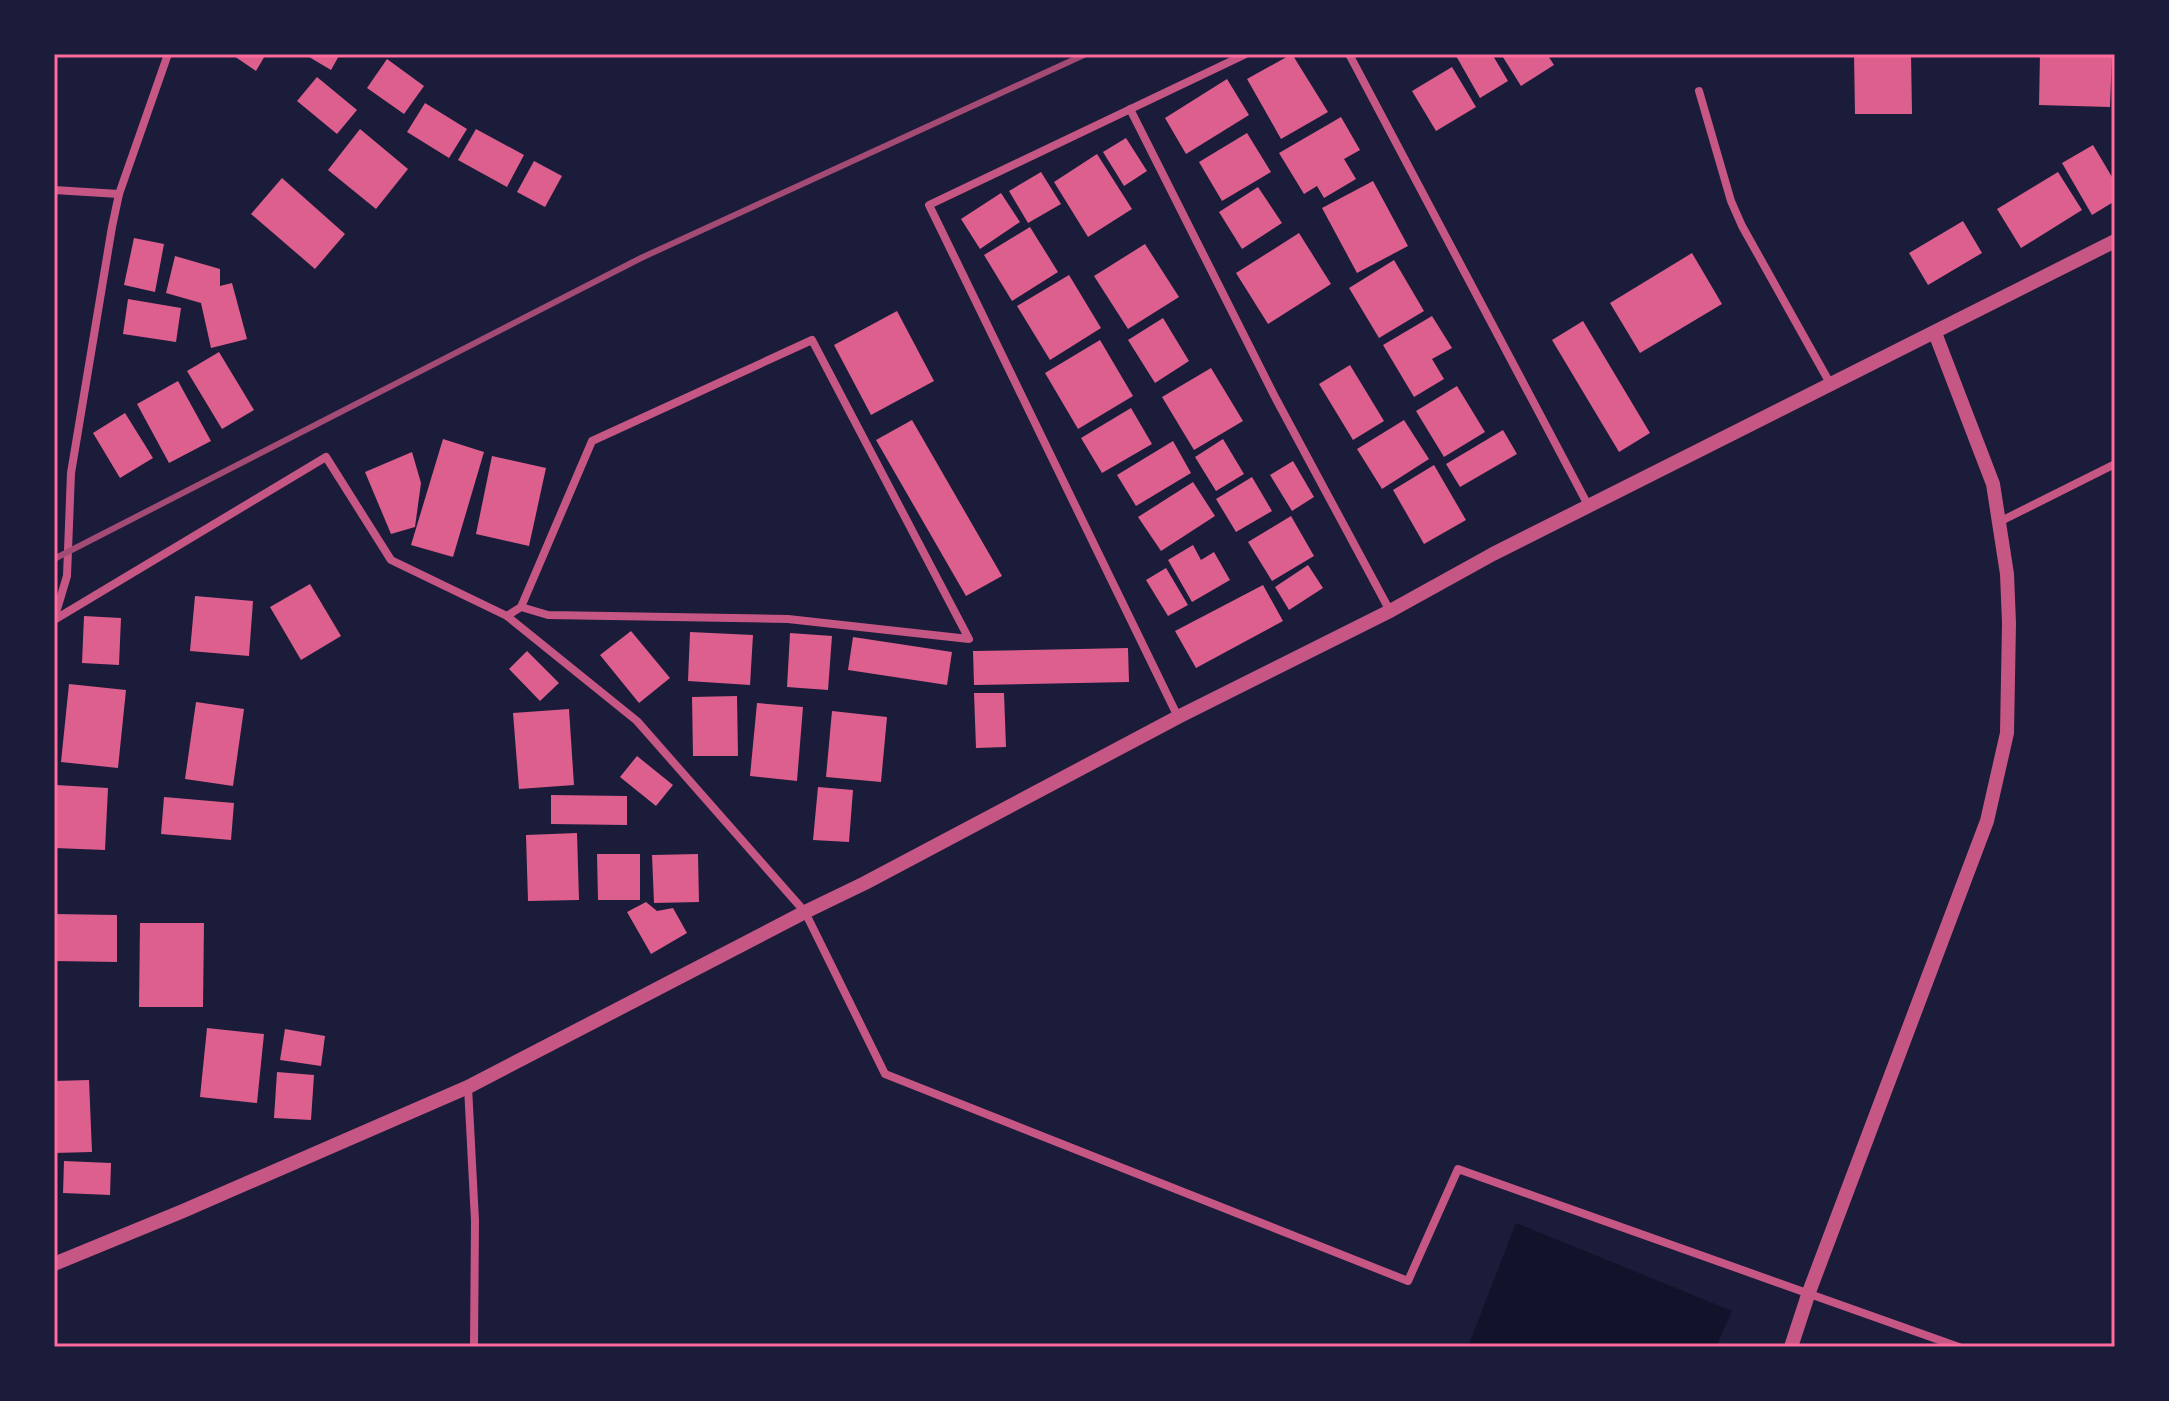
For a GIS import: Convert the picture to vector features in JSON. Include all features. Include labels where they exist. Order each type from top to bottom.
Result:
[{"type":"street","points":[[168,54],[119,194],[71,473],[67,576],[54,620],[326,457],[391,560],[507,616],[637,721],[805,912],[885,1074],[1408,1281],[1458,1169],[1959,1347]]},
{"type":"street","points":[[1178,717],[929,205],[1246,54]]},
{"type":"street","points":[[1349,54],[1589,507]]},
{"type":"street","points":[[1699,91],[1731,201],[1742,226],[1831,385]]},
{"type":"street","points":[[1130,109],[1276,399],[1390,611]]},
{"type":"street","points":[[54,190],[119,194]]},
{"type":"street","points":[[54,1264],[468,1087],[865,883],[1178,717],[1390,611],[1493,554],[2115,241]]},
{"type":"street","points":[[1791,1347],[1987,821],[2007,733],[2007,574],[1993,484],[1935,333]]},
{"type":"street","points":[[507,616],[521,607],[592,441],[812,340],[969,639],[788,619],[548,615],[521,607]]},
{"type":"street","points":[[1999,522],[2115,464]]},
{"type":"street","points":[[468,1087],[475,1221],[474,1347]]},
{"type":"shaded area","points":[[1516,1223],[1732,1311],[1716,1347],[1468,1347]]},
{"type":"building","points":[[231,54],[266,54],[256,71]]},
{"type":"building","points":[[304,54],[340,54],[331,70]]},
{"type":"building","points":[[1292,54],[1328,112],[1281,139],[1247,79]]},
{"type":"building","points":[[1455,54],[1492,54],[1508,81],[1480,98]]},
{"type":"building","points":[[1501,54],[1547,54],[1554,65],[1521,86]]},
{"type":"building","points":[[1854,54],[1911,54],[1912,114],[1855,114]]},
{"type":"building","points":[[2040,54],[2112,54],[2110,107],[2039,105]]},
{"type":"building","points":[[387,59],[424,86],[404,114],[367,88]]},
{"type":"building","points":[[1452,67],[1476,107],[1436,131],[1412,91]]},
{"type":"building","points":[[317,77],[357,110],[337,134],[297,101]]},
{"type":"building","points":[[1227,79],[1249,115],[1186,154],[1165,118]]},
{"type":"building","points":[[425,103],[467,129],[449,158],[407,132]]},
{"type":"building","points":[[1341,117],[1360,150],[1344,159],[1356,179],[1324,198],[1317,186],[1304,194],[1279,153]]},
{"type":"building","points":[[360,129],[408,169],[376,209],[328,170]]},
{"type":"building","points":[[476,129],[524,155],[507,187],[458,160]]},
{"type":"building","points":[[1247,133],[1271,172],[1222,201],[1199,162]]},
{"type":"building","points":[[1126,138],[1147,171],[1124,186],[1103,152]]},
{"type":"building","points":[[2093,145],[2115,182],[2115,201],[2092,215],[2062,163]]},
{"type":"building","points":[[1097,154],[1132,209],[1088,237],[1054,182]]},
{"type":"building","points":[[534,161],[562,176],[545,207],[517,192]]},
{"type":"building","points":[[1041,172],[1061,204],[1028,223],[1009,191]]},
{"type":"building","points":[[2058,172],[2082,210],[2021,248],[1997,209]]},
{"type":"building","points":[[282,178],[345,234],[315,269],[251,214]]},
{"type":"building","points":[[1373,181],[1408,246],[1357,273],[1322,208]]},
{"type":"building","points":[[1258,187],[1282,223],[1242,249],[1219,212]]},
{"type":"building","points":[[1001,193],[1020,222],[980,249],[961,219]]},
{"type":"building","points":[[1963,221],[1982,253],[1928,285],[1909,253]]},
{"type":"building","points":[[1030,227],[1058,272],[1012,301],[984,255]]},
{"type":"building","points":[[1299,233],[1331,284],[1268,324],[1236,273]]},
{"type":"building","points":[[134,238],[164,244],[155,292],[124,285]]},
{"type":"building","points":[[1145,244],[1179,297],[1128,329],[1094,276]]},
{"type":"building","points":[[1692,253],[1722,304],[1640,353],[1610,303]]},
{"type":"building","points":[[175,256],[220,269],[220,286],[232,283],[247,339],[211,348],[201,303],[166,293]]},
{"type":"building","points":[[1394,260],[1424,311],[1379,338],[1349,288]]},
{"type":"building","points":[[1069,275],[1101,328],[1050,360],[1017,306]]},
{"type":"building","points":[[128,299],[181,308],[176,342],[123,334]]},
{"type":"building","points":[[897,311],[934,381],[871,415],[834,345]]},
{"type":"building","points":[[1432,316],[1452,348],[1432,359],[1444,379],[1414,397],[1383,345]]},
{"type":"building","points":[[1163,318],[1189,361],[1155,383],[1128,340]]},
{"type":"building","points":[[1583,321],[1650,433],[1619,452],[1552,340]]},
{"type":"building","points":[[1100,340],[1133,396],[1078,429],[1045,373]]},
{"type":"building","points":[[219,352],[254,410],[222,429],[187,371]]},
{"type":"building","points":[[1350,365],[1384,421],[1353,440],[1319,384]]},
{"type":"building","points":[[1211,368],[1243,421],[1194,450],[1162,397]]},
{"type":"building","points":[[178,381],[211,441],[169,463],[137,404]]},
{"type":"building","points":[[1457,386],[1485,432],[1444,457],[1416,411]]},
{"type":"building","points":[[1131,408],[1152,444],[1102,473],[1081,438]]},
{"type":"building","points":[[125,413],[153,458],[120,478],[93,433]]},
{"type":"building","points":[[912,420],[1002,576],[966,596],[876,440]]},
{"type":"building","points":[[1404,420],[1429,459],[1382,489],[1357,449]]},
{"type":"building","points":[[1503,430],[1517,454],[1460,487],[1446,464]]},
{"type":"building","points":[[443,439],[484,452],[453,557],[411,545]]},
{"type":"building","points":[[1223,439],[1244,474],[1216,491],[1195,457]]},
{"type":"building","points":[[1173,441],[1191,473],[1136,506],[1117,475]]},
{"type":"building","points":[[412,452],[421,483],[415,527],[391,534],[365,472]]},
{"type":"building","points":[[492,456],[546,468],[529,546],[476,534]]},
{"type":"building","points":[[1293,461],[1314,497],[1292,511],[1270,475]]},
{"type":"building","points":[[1434,465],[1466,520],[1424,544],[1393,490]]},
{"type":"building","points":[[1252,477],[1272,511],[1236,532],[1216,499]]},
{"type":"building","points":[[1193,482],[1215,516],[1161,551],[1138,517]]},
{"type":"building","points":[[1291,516],[1314,556],[1272,581],[1248,542]]},
{"type":"building","points":[[1193,545],[1201,560],[1214,552],[1230,580],[1192,602],[1168,560]]},
{"type":"building","points":[[1308,565],[1323,588],[1289,610],[1275,587]]},
{"type":"building","points":[[1166,568],[1188,605],[1168,616],[1146,580]]},
{"type":"building","points":[[310,584],[341,636],[301,660],[270,607]]},
{"type":"building","points":[[1263,585],[1283,621],[1196,668],[1175,631]]},
{"type":"building","points":[[195,596],[253,601],[249,656],[190,651]]},
{"type":"building","points":[[84,616],[121,618],[119,665],[82,663]]},
{"type":"building","points":[[631,631],[670,678],[639,703],[600,655]]},
{"type":"building","points":[[690,632],[753,635],[750,685],[688,681]]},
{"type":"building","points":[[790,633],[832,636],[828,690],[787,687]]},
{"type":"building","points":[[853,637],[952,652],[947,685],[848,670]]},
{"type":"building","points":[[1128,648],[1129,682],[974,685],[973,651]]},
{"type":"building","points":[[527,651],[559,683],[540,701],[509,669]]},
{"type":"building","points":[[69,684],[126,690],[118,768],[61,762]]},
{"type":"building","points":[[974,693],[1004,693],[1006,747],[976,748]]},
{"type":"building","points":[[737,696],[738,756],[693,756],[692,697]]},
{"type":"building","points":[[196,702],[244,709],[233,786],[185,779]]},
{"type":"building","points":[[757,703],[803,707],[797,781],[750,776]]},
{"type":"building","points":[[569,709],[574,785],[519,789],[513,713]]},
{"type":"building","points":[[832,711],[887,717],[881,782],[826,777]]},
{"type":"building","points":[[637,756],[673,785],[656,806],[620,777]]},
{"type":"building","points":[[56,785],[108,788],[105,850],[54,848]]},
{"type":"building","points":[[818,787],[853,790],[849,842],[813,840]]},
{"type":"building","points":[[551,795],[627,796],[627,825],[551,824]]},
{"type":"building","points":[[164,797],[234,803],[231,840],[161,834]]},
{"type":"building","points":[[577,833],[579,900],[528,901],[526,835]]},
{"type":"building","points":[[597,854],[640,854],[640,900],[598,900]]},
{"type":"building","points":[[698,854],[699,902],[654,903],[652,855]]},
{"type":"building","points":[[646,902],[657,911],[673,908],[687,933],[651,954],[627,912]]},
{"type":"building","points":[[54,914],[117,915],[117,962],[54,961]]},
{"type":"building","points":[[140,923],[204,923],[203,1007],[139,1007]]},
{"type":"building","points":[[207,1028],[264,1034],[257,1103],[200,1097]]},
{"type":"building","points":[[285,1029],[325,1036],[321,1066],[280,1060]]},
{"type":"building","points":[[277,1072],[314,1075],[311,1120],[274,1118]]},
{"type":"building","points":[[89,1080],[92,1152],[54,1153],[54,1081]]},
{"type":"building","points":[[64,1161],[111,1163],[110,1195],[63,1193]]},
{"type":"railway","points":[[54,559],[641,258],[1086,54]]}]
